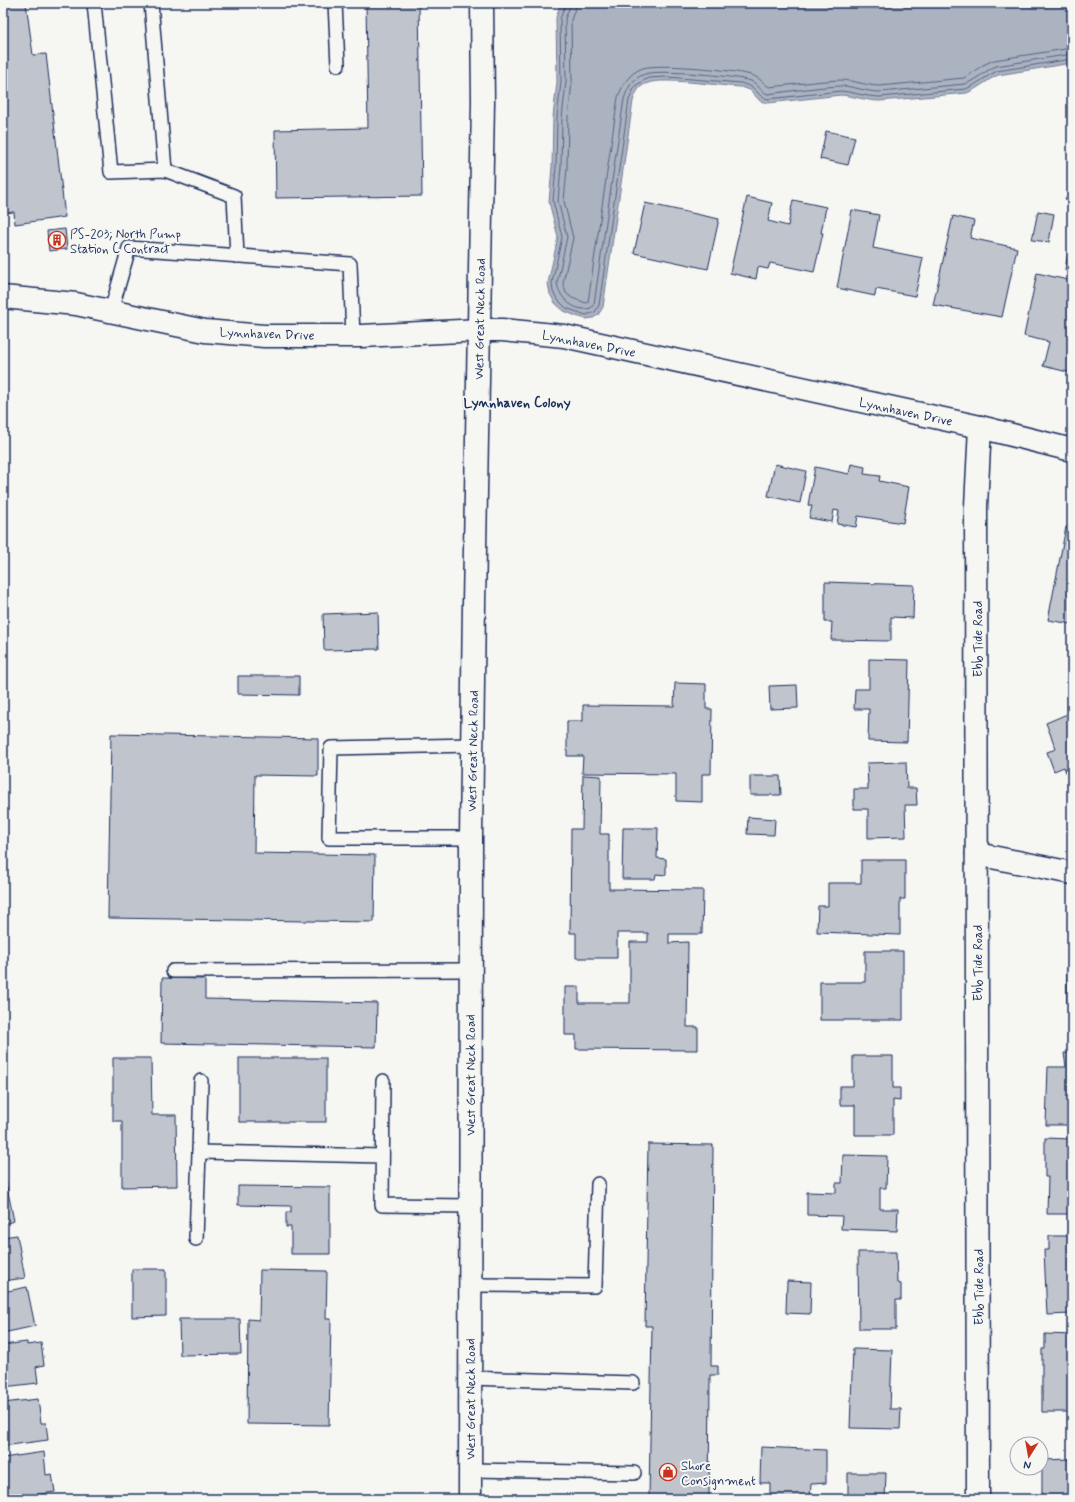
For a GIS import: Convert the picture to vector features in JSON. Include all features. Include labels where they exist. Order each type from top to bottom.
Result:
[{"type":"street","name":"West Great Neck Road","points":[[470,1499],[471,838],[480,330],[483,102],[482,3]]},
{"type":"street","name":"Lynnhaven Drive","points":[[3,297],[76,304],[206,331],[264,336],[353,336],[480,330],[502,330],[564,336],[980,427],[1072,450]]},
{"type":"street","name":"Ebb Tide Road","points":[[978,1499],[976,506],[980,427]]},
{"type":"street","points":[[977,854],[1072,873]]},
{"type":"lane","points":[[94,3],[111,172],[165,170],[234,196],[237,256]]},
{"type":"lane","points":[[151,3],[165,170]]},
{"type":"lane","points":[[335,3],[338,65]]},
{"type":"lane","points":[[111,311],[129,248],[350,264],[353,336]]},
{"type":"lane","points":[[471,838],[329,838],[331,748],[472,745]]},
{"type":"lane","points":[[173,970],[470,970]]},
{"type":"lane","points":[[196,1239],[201,1081]]},
{"type":"lane","points":[[383,1081],[382,1205],[470,1206]]},
{"type":"lane","points":[[198,1152],[382,1156]]},
{"type":"lane","points":[[470,1285],[596,1286],[598,1184]]},
{"type":"lane","points":[[470,1378],[633,1383]]},
{"type":"lane","points":[[470,1470],[634,1473]]},
{"type":"water","points":[[562,3],[1072,3],[1072,63],[998,75],[967,93],[880,101],[841,95],[768,103],[760,101],[750,90],[741,87],[666,81],[655,81],[645,84],[638,90],[633,101],[603,307],[598,315],[593,318],[586,319],[564,311],[555,303],[550,294],[548,283],[558,237],[549,202],[552,167],[553,117],[557,82],[556,18]]},
{"type":"building","points":[[3,3],[26,3],[33,55],[46,54],[65,217],[15,224],[14,212],[3,213]]},
{"type":"building","points":[[366,3],[419,3],[422,196],[276,198],[275,130],[368,128]]},
{"type":"building","points":[[826,131],[855,137],[848,165],[820,159]]},
{"type":"building","points":[[1072,194],[1072,209],[1065,198]]},
{"type":"building","points":[[747,197],[772,203],[768,221],[788,226],[793,200],[826,207],[821,233],[823,233],[814,272],[770,263],[768,269],[758,267],[756,279],[730,273]]},
{"type":"building","points":[[645,203],[719,219],[708,269],[634,253]]},
{"type":"building","points":[[852,210],[879,215],[873,248],[923,258],[915,296],[876,289],[875,296],[837,288]]},
{"type":"building","points":[[1038,211],[1054,214],[1049,242],[1032,240]]},
{"type":"building","points":[[953,216],[974,221],[970,238],[1017,248],[1002,317],[933,305]]},
{"type":"building","name":"PS-203; North Pump Station C Contract","points":[[65,229],[67,249],[49,251],[47,231]]},
{"type":"building","points":[[1068,252],[1072,253],[1072,271],[1065,270]]},
{"type":"building","points":[[1037,273],[1072,281],[1072,373],[1043,366],[1049,342],[1024,336]]},
{"type":"building","points":[[775,464],[806,471],[800,503],[768,496]]},
{"type":"building","points":[[851,464],[865,467],[864,474],[880,476],[879,481],[909,487],[903,523],[858,516],[856,527],[837,524],[839,511],[834,510],[832,522],[809,518],[812,506],[808,505],[815,467],[849,474]]},
{"type":"building","points":[[1066,527],[1072,528],[1072,624],[1048,620]]},
{"type":"building","points":[[825,582],[914,585],[913,618],[891,617],[891,641],[831,640],[832,622],[825,622]]},
{"type":"building","points":[[378,612],[379,649],[324,650],[323,614]]},
{"type":"building","points":[[869,659],[909,660],[907,742],[868,741],[869,709],[854,709],[855,689],[869,689]]},
{"type":"building","points":[[238,676],[299,676],[299,695],[238,694]]},
{"type":"building","points":[[675,683],[706,684],[706,709],[712,709],[711,774],[702,774],[702,802],[676,801],[676,774],[582,773],[583,756],[567,756],[567,721],[583,721],[583,705],[674,706]]},
{"type":"building","points":[[797,685],[798,708],[770,709],[769,686]]},
{"type":"building","points":[[1072,712],[1072,788],[1064,767],[1054,771],[1047,752],[1056,749],[1046,723]]},
{"type":"building","points":[[111,734],[318,738],[318,776],[255,775],[254,853],[375,855],[374,922],[108,918]]},
{"type":"building","points":[[906,762],[907,788],[916,788],[917,805],[905,805],[906,837],[868,838],[868,809],[854,809],[854,789],[868,789],[867,763]]},
{"type":"building","points":[[583,775],[601,776],[600,834],[609,834],[609,889],[703,890],[702,934],[669,934],[669,943],[688,942],[687,1027],[698,1027],[698,1050],[576,1049],[576,1035],[565,1035],[565,987],[579,987],[579,1003],[630,1003],[630,942],[648,942],[648,933],[617,933],[617,958],[576,958],[576,933],[570,933],[571,829],[582,829]]},
{"type":"building","points":[[750,776],[780,776],[781,795],[750,795]]},
{"type":"building","points":[[748,817],[775,819],[774,835],[747,834]]},
{"type":"building","points":[[623,828],[658,828],[657,858],[666,859],[666,875],[656,874],[655,879],[622,879]]},
{"type":"building","points":[[861,860],[905,860],[905,899],[900,899],[900,935],[817,932],[818,906],[828,906],[828,883],[861,883]]},
{"type":"building","points":[[865,951],[903,951],[903,1020],[820,1020],[820,982],[865,982]]},
{"type":"building","points":[[1067,961],[1072,961],[1072,1003],[1067,1003]]},
{"type":"building","points":[[162,978],[205,979],[205,999],[377,1003],[376,1047],[161,1043]]},
{"type":"building","points":[[1064,1053],[1072,1053],[1072,1125],[1046,1125],[1048,1067],[1066,1067]]},
{"type":"building","points":[[853,1056],[893,1056],[893,1088],[900,1088],[900,1101],[893,1100],[893,1135],[855,1135],[855,1105],[840,1105],[840,1086],[853,1086]]},
{"type":"building","points":[[113,1058],[151,1058],[152,1115],[176,1115],[177,1186],[122,1187],[122,1121],[113,1121]]},
{"type":"building","points":[[239,1058],[326,1058],[326,1122],[239,1122]]},
{"type":"building","points":[[1045,1138],[1072,1139],[1072,1214],[1047,1214],[1048,1177],[1045,1177]]},
{"type":"building","points":[[648,1144],[713,1145],[711,1366],[718,1366],[718,1375],[710,1375],[709,1499],[649,1499],[652,1326],[645,1326]]},
{"type":"building","points":[[843,1155],[887,1156],[886,1188],[880,1188],[880,1209],[898,1209],[897,1231],[841,1229],[842,1216],[807,1215],[807,1192],[836,1193],[836,1183],[842,1183]]},
{"type":"building","points":[[6,1182],[14,1221],[3,1224],[3,1183]]},
{"type":"building","points":[[238,1186],[330,1187],[330,1254],[291,1254],[291,1227],[286,1227],[286,1212],[291,1212],[291,1206],[238,1205]]},
{"type":"building","points":[[17,1235],[25,1278],[3,1281],[3,1237]]},
{"type":"building","points":[[1049,1236],[1072,1236],[1072,1314],[1047,1315],[1044,1250],[1049,1250]]},
{"type":"building","points":[[858,1252],[896,1252],[897,1283],[901,1284],[901,1300],[896,1300],[896,1329],[859,1329]]},
{"type":"building","points":[[132,1269],[166,1269],[166,1316],[132,1317]]},
{"type":"building","points":[[260,1270],[327,1271],[326,1319],[331,1319],[329,1425],[247,1424],[248,1319],[259,1320]]},
{"type":"building","points":[[787,1281],[811,1282],[810,1314],[786,1313]]},
{"type":"building","points":[[27,1287],[35,1326],[3,1333],[3,1292]]},
{"type":"building","points":[[179,1319],[240,1319],[241,1354],[180,1355]]},
{"type":"building","points":[[1045,1334],[1072,1335],[1072,1412],[1042,1412],[1042,1349],[1045,1349]]},
{"type":"building","points":[[27,1342],[27,1345],[41,1343],[44,1365],[36,1367],[38,1383],[3,1387],[3,1345]]},
{"type":"building","points":[[853,1349],[892,1350],[890,1409],[901,1409],[900,1429],[850,1428]]},
{"type":"building","points":[[38,1399],[41,1423],[46,1423],[48,1440],[3,1446],[3,1403]]},
{"type":"building","points":[[761,1447],[826,1450],[826,1483],[811,1484],[810,1499],[770,1499],[770,1483],[760,1483]]},
{"type":"building","points":[[44,1452],[46,1475],[52,1474],[55,1492],[3,1499],[3,1458]]},
{"type":"building","points":[[1072,1459],[1072,1499],[1042,1499],[1042,1476],[1049,1476],[1049,1460]]},
{"type":"building","points":[[848,1473],[886,1473],[885,1499],[848,1499]]},
{"type":"place","name":"PS-203; North Pump Station C Contract","points":[[57,240]]},
{"type":"place","name":"Shore Consignment","points":[[668,1472]]},
{"type":"district","name":"Lynnhaven Colony","points":[[517,402]]}]
